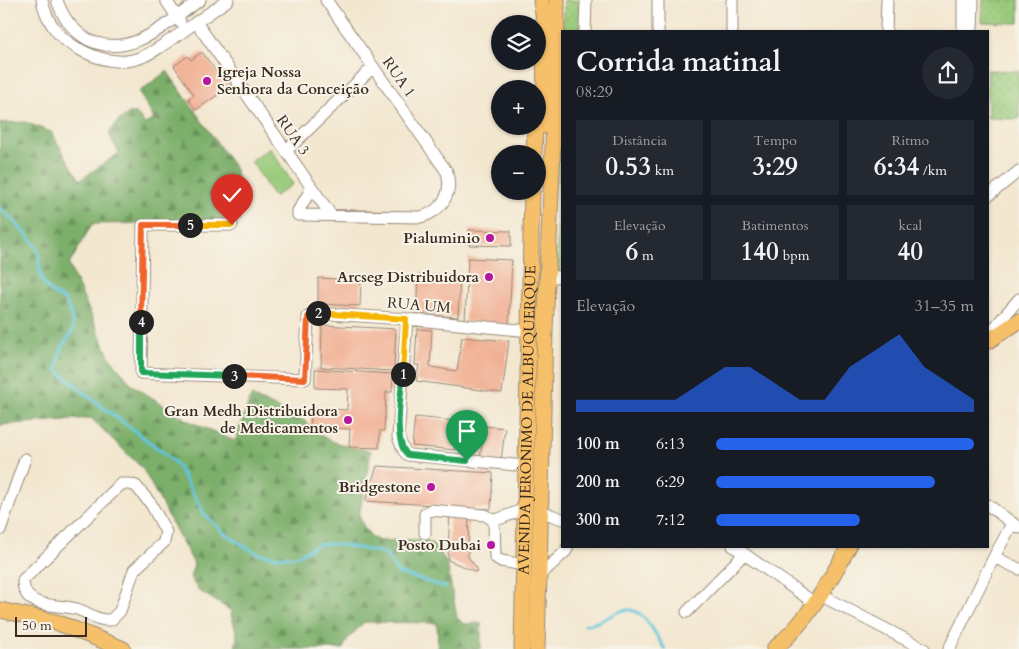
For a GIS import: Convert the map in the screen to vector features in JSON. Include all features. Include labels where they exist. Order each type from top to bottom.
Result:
[{"type":"main road","points":[[539,15],[540,0]]},
{"type":"main road","points":[[540,0],[544,20],[544,124],[548,133],[558,134]]},
{"type":"main road","name":"AVENIDA JERÔNIMO DE ALBUQUERQUE","points":[[522,649],[524,565],[533,510],[558,134],[557,0]]},
{"type":"main road","name":"AVENIDA JERÔNIMO DE ALBUQUERQUE","points":[[532,200],[526,466],[533,510],[539,576],[537,649]]},
{"type":"main road","points":[[989,340],[1019,321]]},
{"type":"main road","points":[[774,649],[797,628],[819,600],[848,548]]},
{"type":"main road","points":[[0,610],[61,614],[122,649]]},
{"type":"street","points":[[42,0],[45,11],[54,28],[73,46],[98,58],[114,60],[141,58],[228,0]]},
{"type":"street","points":[[58,0],[68,23],[82,36],[103,45],[123,46],[139,41],[200,0]]},
{"type":"street","points":[[166,0],[185,30]]},
{"type":"street","name":"RUA 1","points":[[326,0],[447,172],[449,186],[446,198],[438,208],[421,217],[331,215]]},
{"type":"street","points":[[585,30],[586,0]]},
{"type":"street","points":[[658,0],[658,30]]},
{"type":"street","points":[[732,0],[732,30]]},
{"type":"street","points":[[886,30],[887,0]]},
{"type":"street","points":[[963,0],[963,30]]},
{"type":"street","points":[[972,30],[973,0]]},
{"type":"street","name":"RUA 3","points":[[196,22],[331,215]]},
{"type":"street","points":[[286,151],[373,67]]},
{"type":"street","points":[[989,195],[1019,171]]},
{"type":"street","points":[[312,188],[298,211],[298,215],[331,215]]},
{"type":"street","name":"RUA UM","points":[[232,225],[143,225],[141,373],[305,379],[308,317],[314,313],[406,319],[529,331]]},
{"type":"street","points":[[547,278],[561,276]]},
{"type":"street","points":[[989,334],[1019,299]]},
{"type":"street","points":[[406,319],[398,437],[404,451],[408,455],[526,466]]},
{"type":"street","points":[[0,530],[26,460]]},
{"type":"street","points":[[121,484],[136,486],[151,504],[166,532],[164,542],[134,570],[120,611],[111,620],[102,620],[76,609],[61,614],[49,606],[38,603],[28,595],[23,587],[23,580],[121,484]]},
{"type":"street","points":[[949,649],[994,557],[1016,526],[989,506]]},
{"type":"street","points":[[425,534],[425,514],[430,510],[485,515],[494,521],[533,510],[561,519]]},
{"type":"street","points":[[494,521],[495,557],[501,561],[524,565]]},
{"type":"street","points":[[539,576],[567,548]]},
{"type":"street","points":[[735,548],[743,555],[819,600],[924,649]]},
{"type":"street","points":[[687,612],[743,555]]},
{"type":"street","points":[[994,557],[1019,569]]},
{"type":"green space","points":[[564,0],[581,0],[580,30],[563,30]]},
{"type":"green space","points":[[983,0],[1019,0],[1019,23],[982,22]]},
{"type":"green space","points":[[989,70],[1019,71],[1019,119],[989,118]]},
{"type":"green space","points":[[167,71],[234,167],[241,194],[241,215],[239,222],[92,224],[69,265],[109,356],[132,385],[189,421],[235,441],[251,396],[305,421],[318,434],[326,438],[344,445],[371,451],[359,516],[364,527],[371,536],[379,541],[425,539],[437,547],[447,564],[457,618],[464,624],[481,623],[481,649],[438,649],[437,623],[364,622],[347,640],[343,649],[235,649],[237,635],[230,610],[198,590],[190,577],[194,564],[143,469],[91,418],[0,425],[0,123],[25,122],[51,132],[80,180],[119,153],[109,134],[117,122],[129,113],[136,113],[145,124],[154,119],[139,92]]},
{"type":"green space","points":[[560,145],[561,270],[556,271]]},
{"type":"green space","points":[[270,148],[293,184],[274,197],[251,161]]},
{"type":"building","name":"Igreja Nossa Senhora da Conceição","points":[[202,52],[221,78],[226,75],[232,85],[196,110],[188,99],[194,95],[174,66],[188,56],[191,60]]},
{"type":"building","name":"Pialuminio","points":[[469,230],[511,231],[511,246],[469,245]]},
{"type":"building","points":[[468,258],[512,260],[509,324],[465,321]]},
{"type":"building","points":[[418,275],[460,277],[458,317],[416,314]]},
{"type":"building","points":[[318,278],[361,280],[360,306],[318,304]]},
{"type":"building","points":[[322,325],[396,329],[394,371],[321,367]]},
{"type":"building","points":[[417,329],[432,330],[430,367],[457,371],[462,337],[509,341],[502,393],[416,381],[419,365],[415,365]]},
{"type":"building","points":[[315,369],[393,374],[392,392],[386,392],[384,431],[380,431],[379,448],[349,447],[350,429],[310,427],[311,408],[347,410],[348,389],[315,388]]},
{"type":"building","points":[[415,417],[466,422],[463,447],[455,446],[455,450],[412,446]]},
{"type":"building","points":[[485,426],[505,428],[501,461],[480,458]]},
{"type":"building","name":"Bridgestone","points":[[377,466],[493,473],[491,509],[469,508],[468,557],[477,568],[476,572],[448,560],[450,506],[365,501]]},
{"type":"waterway","points":[[0,208],[20,227],[37,249],[43,282],[54,294],[65,300],[70,314],[73,325],[72,330],[62,349],[57,370],[177,465],[205,515],[224,533],[256,553],[277,557],[297,556],[318,544],[336,544],[385,553],[398,573],[445,587]]},
{"type":"waterway","points":[[585,625],[597,622],[624,610],[632,610],[639,613],[651,626],[665,649]]},
{"type":"place","name":"Igreja Nossa Senhora da Conceição","points":[[207,81]]},
{"type":"place","name":"Pialuminio","points":[[490,238]]},
{"type":"place","name":"Arcseg Distribuidora","points":[[489,277]]},
{"type":"place","name":"Gran Medh Distribuidora de Medicamentos","points":[[348,420]]},
{"type":"place","name":"Bridgestone","points":[[431,487]]},
{"type":"place","name":"Posto Dubai","points":[[491,545]]},
{"type":"route","points":[[232,225],[143,225],[141,373],[305,379],[308,317],[312,314],[406,319],[398,437],[400,445],[408,455],[467,461]]}]
